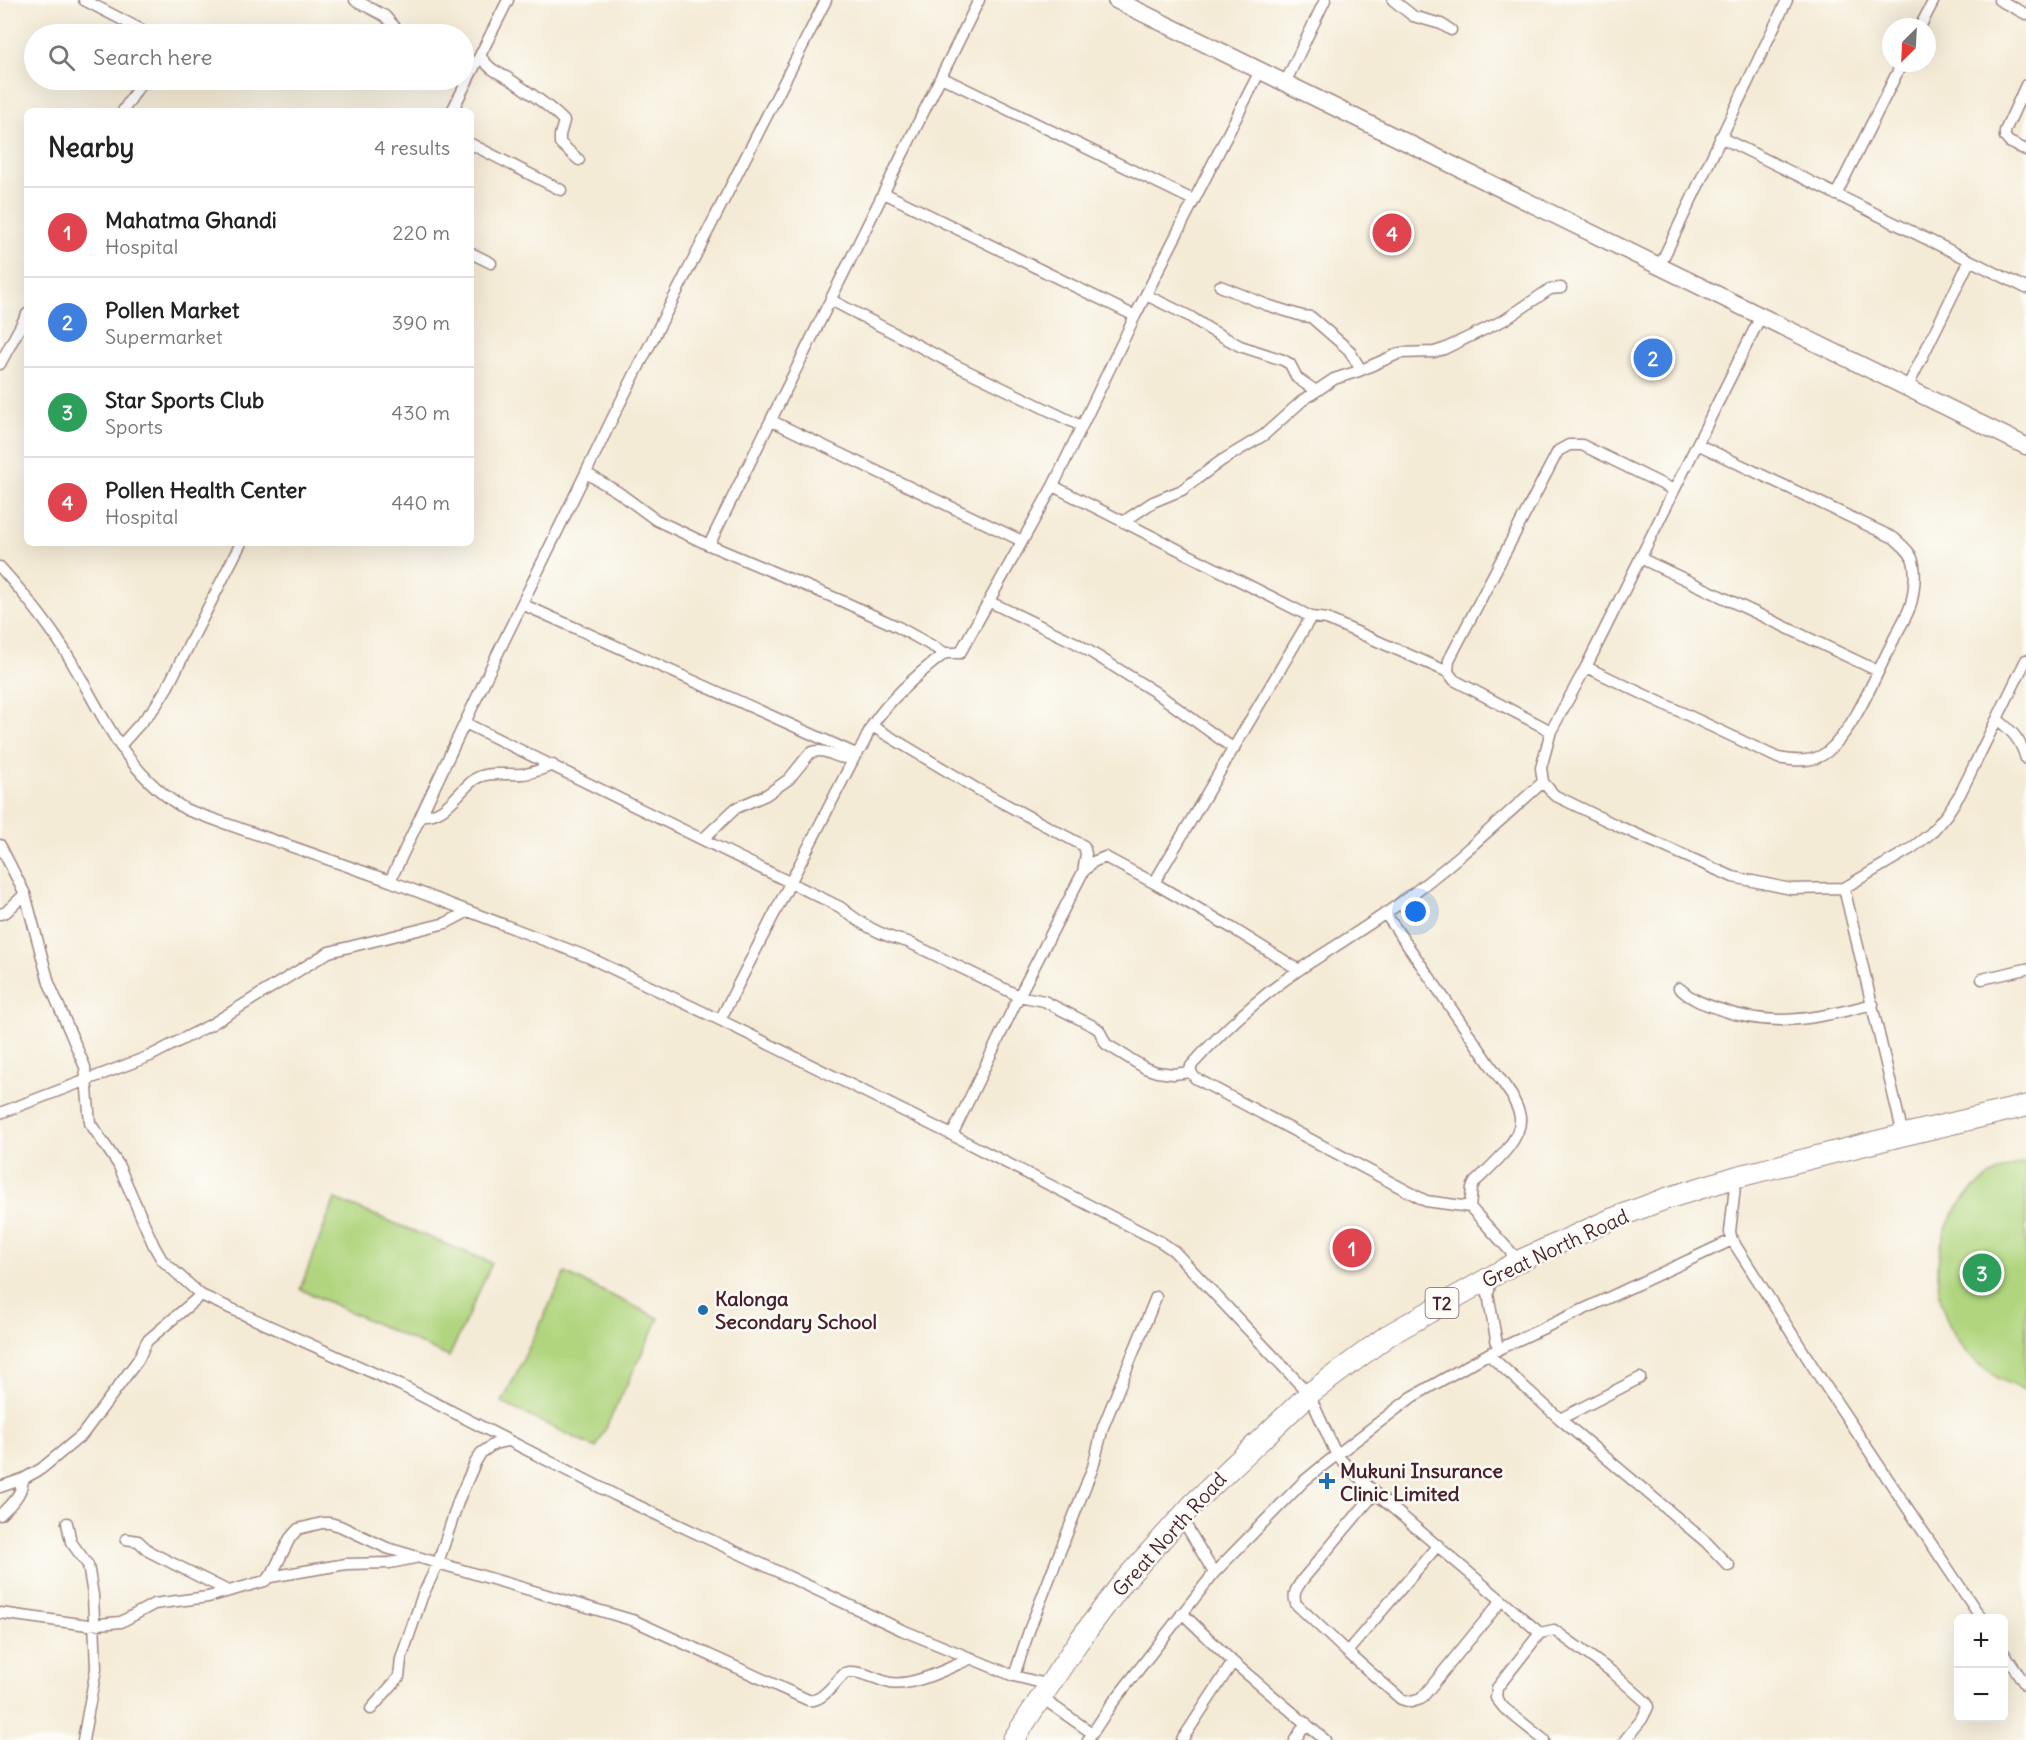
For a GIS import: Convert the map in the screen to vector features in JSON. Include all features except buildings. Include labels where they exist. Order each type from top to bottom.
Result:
[{"type":"highway","name":"Great North Road","points":[[1013,1740],[1078,1642],[1123,1582],[1181,1517],[1309,1394],[1387,1336],[1519,1261],[1612,1219],[1665,1199],[1736,1178],[1903,1135],[2026,1107]]},
{"type":"street","points":[[84,0],[130,24]]},
{"type":"street","points":[[355,0],[385,16],[392,24]]},
{"type":"street","points":[[474,64],[508,0]]},
{"type":"street","points":[[390,881],[586,473],[826,0]]},
{"type":"street","points":[[709,545],[979,0]]},
{"type":"street","points":[[1116,0],[2026,446]]},
{"type":"street","points":[[1285,83],[1324,0]]},
{"type":"street","points":[[1393,0],[1413,16],[1441,24],[1451,30]]},
{"type":"street","points":[[1659,267],[1787,0]]},
{"type":"street","points":[[1925,18],[1934,0]]},
{"type":"street","points":[[1999,0],[2026,14]]},
{"type":"street","points":[[480,56],[488,68],[511,80],[553,109],[564,121],[560,143],[579,160]]},
{"type":"street","points":[[586,473],[656,519],[709,545],[842,601],[898,627],[945,653],[960,653],[1053,486],[1135,316],[1260,70]]},
{"type":"street","points":[[1836,195],[1898,72]]},
{"type":"street","points":[[941,77],[1193,200]]},
{"type":"street","points":[[2026,85],[2005,131],[2005,137],[2009,142],[2026,150]]},
{"type":"street","points":[[125,108],[137,90]]},
{"type":"street","points":[[453,108],[460,90]]},
{"type":"street","points":[[1720,137],[1969,262],[2026,288]]},
{"type":"street","points":[[474,146],[561,190]]},
{"type":"street","points":[[884,193],[1135,316]]},
{"type":"street","points":[[474,254],[491,263]]},
{"type":"street","points":[[1907,388],[1969,262]]},
{"type":"street","points":[[1220,286],[1267,305],[1311,317],[1349,350],[1361,370]]},
{"type":"street","points":[[1123,522],[1153,502],[1182,490],[1221,461],[1264,435],[1303,400],[1334,379],[1400,353],[1434,352],[1444,349],[1506,319],[1550,289],[1561,288]]},
{"type":"street","points":[[1146,295],[1189,316],[1240,346],[1283,360],[1290,364],[1297,378],[1316,391]]},
{"type":"street","points":[[831,300],[952,364],[1081,426]]},
{"type":"street","points":[[1761,316],[1586,667],[1551,730],[1541,768],[1543,782],[1554,795],[1733,877],[1791,889],[1844,888],[1912,848],[1931,833],[1947,814],[1960,794],[2026,660]]},
{"type":"street","points":[[0,364],[24,320]]},
{"type":"street","points":[[772,421],[1022,541]]},
{"type":"street","points":[[1586,667],[1778,758],[1795,761],[1828,752],[1849,727],[1911,605],[1914,571],[1912,558],[1894,538],[1697,444]]},
{"type":"street","points":[[1448,672],[1449,660],[1557,451],[1569,445],[1582,445],[1674,490]]},
{"type":"street","points":[[1053,486],[1311,616],[1327,619],[1448,672],[1454,680],[1551,730]]},
{"type":"street","points":[[120,746],[155,707],[168,687],[239,546]]},
{"type":"street","points":[[1640,558],[1878,671]]},
{"type":"street","points":[[0,567],[30,600],[70,658],[104,722],[120,746],[148,782],[166,798],[187,810],[390,881],[588,957],[952,1135],[1161,1242],[1174,1251],[1309,1394],[1337,1456],[1375,1493],[1540,1633]]},
{"type":"street","points":[[990,602],[1076,643],[1155,692],[1234,749]]},
{"type":"street","points":[[522,604],[856,754]]},
{"type":"street","points":[[1154,883],[1311,616]]},
{"type":"street","points":[[720,1020],[872,726],[921,671],[945,653]]},
{"type":"street","points":[[1997,719],[2013,732],[2023,748],[2026,759]]},
{"type":"street","points":[[465,723],[840,907],[858,922],[873,930],[890,938],[908,942],[1019,996],[1044,1001],[1095,1027],[1106,1044],[1145,1068],[1173,1074],[1191,1072]]},
{"type":"street","points":[[872,726],[977,789],[1086,849],[1154,883],[1299,970]]},
{"type":"street","points":[[703,839],[736,808],[766,795],[789,779],[810,753],[825,750],[843,758],[856,754]]},
{"type":"street","points":[[422,815],[433,814],[446,807],[476,778],[524,775],[554,765]]},
{"type":"street","points":[[1519,1261],[1470,1207],[1426,1201],[1200,1081],[1191,1072],[1191,1066],[1245,1012],[1299,970],[1385,913],[1459,858],[1543,782]]},
{"type":"street","points":[[0,845],[25,894],[49,983],[85,1067],[90,1123],[118,1164],[162,1260],[201,1295],[400,1385],[615,1495],[902,1630],[1046,1691],[1090,1737],[1111,1705],[1214,1573],[1304,1481],[1412,1397],[1493,1352],[1732,1240]]},
{"type":"street","points":[[1083,872],[1086,849]]},
{"type":"street","points":[[952,1135],[1019,996],[1083,872],[1093,862],[1105,857]]},
{"type":"street","points":[[1844,888],[1903,1135]]},
{"type":"street","points":[[0,914],[6,912],[25,894]]},
{"type":"street","points":[[0,1113],[150,1056],[212,1024],[329,952],[446,923],[469,911]]},
{"type":"street","points":[[1385,913],[1512,1095],[1520,1117],[1518,1130],[1511,1144],[1475,1182],[1470,1207]]},
{"type":"street","points":[[1982,979],[2026,969]]},
{"type":"street","points":[[1678,987],[1691,999],[1735,1015],[1767,1020],[1799,1020],[1833,1015],[1873,1004]]},
{"type":"street","points":[[2003,1112],[2026,1117]]},
{"type":"street","points":[[1736,1178],[1730,1232],[1732,1240],[1819,1376],[1978,1614]]},
{"type":"street","points":[[1492,1276],[1488,1294],[1493,1352],[1560,1419],[1706,1542],[1729,1566]]},
{"type":"street","points":[[0,1487],[23,1479],[41,1469],[82,1436],[138,1360],[147,1341],[201,1295]]},
{"type":"street","points":[[1014,1676],[1030,1628],[1093,1467],[1103,1427],[1156,1297]]},
{"type":"street","points":[[1560,1419],[1640,1378]]},
{"type":"street","points":[[371,1710],[399,1677],[400,1659],[422,1598],[438,1563],[459,1499],[475,1463],[481,1453],[494,1444],[507,1441]]},
{"type":"street","points":[[0,1515],[18,1497],[23,1479]]},
{"type":"street","points":[[1375,1493],[1294,1592],[1296,1604],[1401,1699],[1411,1702],[1421,1699],[1501,1601]]},
{"type":"street","points":[[1181,1517],[1214,1573]]},
{"type":"street","points":[[67,1523],[71,1542],[88,1565],[93,1595],[96,1669],[83,1740]]},
{"type":"street","points":[[0,1614],[88,1625],[121,1622],[154,1604],[208,1597],[265,1581],[270,1577],[290,1538],[298,1529],[322,1523],[340,1526],[387,1548],[635,1621],[813,1701],[819,1699],[845,1673],[900,1683],[932,1675],[972,1658]]},
{"type":"street","points":[[126,1539],[138,1541],[150,1552],[228,1591]]},
{"type":"street","points":[[1347,1652],[1438,1545]]},
{"type":"street","points":[[270,1577],[346,1564],[390,1563],[421,1558]]},
{"type":"street","points":[[1182,1614],[1233,1662],[1325,1740]]},
{"type":"street","points":[[1544,1740],[1504,1708],[1496,1698],[1497,1688],[1540,1633],[1548,1630],[1559,1632],[1612,1672],[1647,1703],[1647,1712],[1625,1740]]},
{"type":"street","points":[[2008,1658],[2026,1686]]},
{"type":"street","points":[[1182,1740],[1233,1662]]},
{"type":"street","points":[[1295,1740],[1306,1724]]},
{"type":"green space","points":[[2026,1162],[2026,1390],[1988,1371],[1960,1344],[1944,1310],[1938,1274],[1943,1238],[1959,1205],[1987,1179]]},
{"type":"green space","points":[[335,1199],[492,1263],[449,1357],[300,1289]]},
{"type":"green space","points":[[565,1273],[659,1318],[596,1448],[502,1403]]},
{"type":"place","name":"Pollen Health Center","points":[[1392,233]]},
{"type":"place","name":"Pollen Market","points":[[1653,358]]},
{"type":"place","name":"Mahatma Ghandi","points":[[1352,1248]]},
{"type":"place","name":"Star Sports Club","points":[[1982,1273]]},
{"type":"place","name":"Kalonga Secondary School","points":[[703,1310]]},
{"type":"place","name":"Mukuni Insurance Clinic Limited","points":[[1327,1481]]}]
